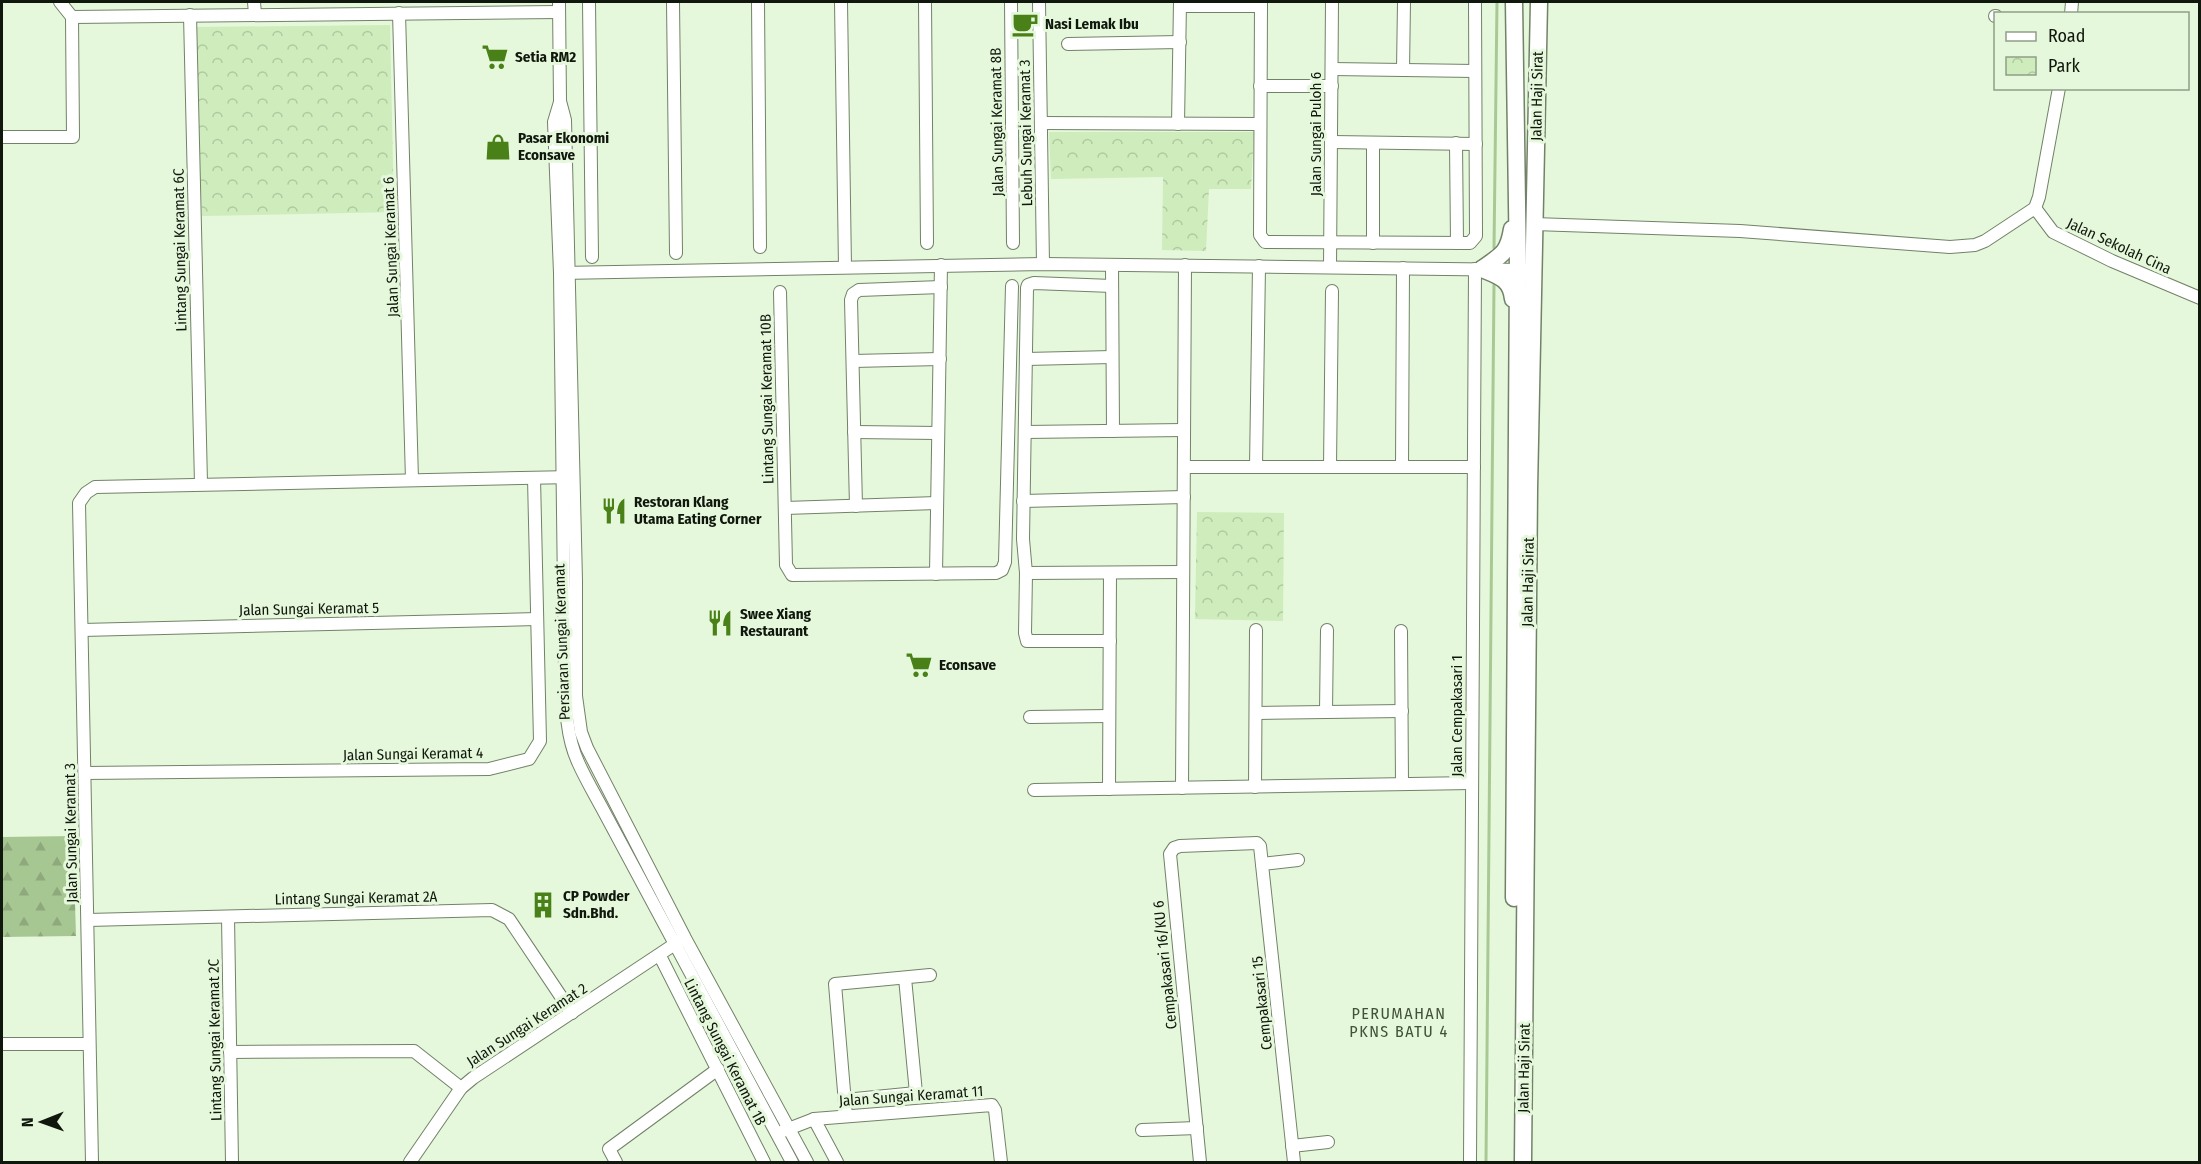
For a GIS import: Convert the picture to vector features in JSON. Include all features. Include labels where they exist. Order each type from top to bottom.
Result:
[{"type":"main road","name":"Jalan Haji Sirat","points":[[1514,2],[1516,169],[1526,270],[1529,489],[1523,1162]]},
{"type":"main road","name":"Jalan Haji Sirat","points":[[1512,1162],[1517,380],[1526,270],[1534,224],[1539,2]]},
{"type":"main road","points":[[1478,269],[1503,255],[1509,244],[1513,223],[1516,169]]},
{"type":"main road","points":[[1478,269],[1502,277],[1509,283],[1512,293],[1517,380]]},
{"type":"street","points":[[2,137],[73,137],[72,17],[60,2]]},
{"type":"street","points":[[589,2],[592,257]]},
{"type":"street","points":[[673,2],[676,252]]},
{"type":"street","points":[[758,2],[760,247]]},
{"type":"street","points":[[841,2],[845,267]]},
{"type":"street","points":[[926,2],[927,243]]},
{"type":"street","name":"Jalan Sungai Keramat 8B","points":[[1011,2],[1013,243]]},
{"type":"street","name":"Lebuh Sungai Keramat 3","points":[[1039,2],[1043,264]]},
{"type":"street","name":"Jalan Sungai Puloh 6","points":[[1330,267],[1332,2]]},
{"type":"street","points":[[1403,70],[1404,2]]},
{"type":"street","points":[[1178,124],[1180,4],[1261,4],[1260,235],[1265,242],[1470,243],[1476,236],[1475,2]]},
{"type":"street","points":[[72,17],[190,15],[254,8],[399,13],[559,7]]},
{"type":"street","name":"Persiaran Sungai Keramat","points":[[559,7],[560,101],[565,120],[564,273],[568,477],[576,696],[581,732],[680,941],[782,1131],[792,1162]]},
{"type":"street","name":"Jalan Sungai Keramat 6","points":[[399,13],[412,480]]},
{"type":"street","name":"Lintang Sungai Keramat 6C","points":[[190,15],[201,483]]},
{"type":"street","points":[[1068,44],[1180,42]]},
{"type":"street","points":[[1332,69],[1475,71]]},
{"type":"street","points":[[1260,86],[1332,86]]},
{"type":"street","points":[[1534,224],[1740,231],[1950,247],[1975,245],[1985,241],[2035,208],[2059,90]]},
{"type":"street","points":[[1041,123],[1260,124]]},
{"type":"street","points":[[1332,142],[1476,144]]},
{"type":"street","points":[[1373,143],[1373,243]]},
{"type":"street","points":[[1456,143],[1457,243]]},
{"type":"street","name":"Jalan Sekolah Cina","points":[[2035,208],[2053,232],[2112,261],[2199,298]]},
{"type":"street","points":[[564,273],[1043,264],[1526,270]]},
{"type":"street","points":[[941,265],[936,574],[996,573],[1002,570],[1005,562],[1012,286]]},
{"type":"street","points":[[1112,265],[1113,431]]},
{"type":"street","points":[[1182,788],[1185,265]]},
{"type":"street","points":[[1256,467],[1259,266]]},
{"type":"street","points":[[1402,467],[1403,268]]},
{"type":"street","name":"Jalan Cempakasari 1","points":[[1470,1162],[1474,467],[1478,269]]},
{"type":"street","points":[[1110,641],[1028,642],[1025,633],[1026,573],[1023,501],[1028,285],[1112,286]]},
{"type":"street","points":[[856,506],[851,300],[853,294],[859,290],[941,287]]},
{"type":"street","points":[[1330,467],[1332,291]]},
{"type":"street","name":"Lintang Sungai Keramat 10B","points":[[780,292],[786,565],[792,575],[936,574]]},
{"type":"street","points":[[1026,359],[1112,357]]},
{"type":"street","points":[[853,361],[940,360]]},
{"type":"street","points":[[1025,432],[1184,430]]},
{"type":"street","points":[[854,432],[938,433]]},
{"type":"street","points":[[1184,466],[1474,467]]},
{"type":"street","points":[[201,483],[568,477]]},
{"type":"street","name":"Jalan Sungai Keramat 4","points":[[85,773],[489,769],[529,759],[540,741],[534,478]]},
{"type":"street","name":"Jalan Sungai Keramat 3","points":[[92,1162],[79,503],[86,493],[95,487],[201,483]]},
{"type":"street","points":[[1023,501],[1184,497]]},
{"type":"street","points":[[785,508],[937,503]]},
{"type":"street","points":[[1026,573],[1183,572]]},
{"type":"street","points":[[1109,789],[1110,573]]},
{"type":"street","name":"Jalan Sungai Keramat 5","points":[[82,630],[537,619]]},
{"type":"street","points":[[1255,787],[1256,630]]},
{"type":"street","points":[[1326,712],[1327,630]]},
{"type":"street","points":[[1401,631],[1402,784]]},
{"type":"street","points":[[1256,713],[1401,711]]},
{"type":"street","points":[[1030,717],[1109,716]]},
{"type":"street","points":[[1034,790],[1472,783]]},
{"type":"street","name":"Cempakasari 15","points":[[1257,843],[1260,846],[1294,1162]]},
{"type":"street","name":"Cempakasari 16/KU 6","points":[[1200,1162],[1170,854],[1174,848],[1180,846],[1257,843]]},
{"type":"street","points":[[1262,864],[1298,860]]},
{"type":"street","name":"Lintang Sungai Keramat 2A","points":[[88,920],[492,910],[509,919],[572,1013]]},
{"type":"street","name":"Lintang Sungai Keramat 2C","points":[[228,917],[232,1162]]},
{"type":"street","name":"Jalan Sungai Keramat 2","points":[[410,1162],[461,1088],[473,1078],[680,941]]},
{"type":"street","name":"Lintang Sungai Keramat 1B","points":[[660,956],[764,1162]]},
{"type":"street","points":[[846,1115],[835,984],[930,975]]},
{"type":"street","points":[[844,1100],[916,1093],[905,978]]},
{"type":"street","points":[[2,1044],[89,1044]]},
{"type":"street","points":[[230,1052],[414,1051],[461,1088]]},
{"type":"street","points":[[616,1162],[609,1149],[718,1069]]},
{"type":"street","name":"Jalan Sungai Keramat 11","points":[[782,1131],[814,1119],[846,1115],[992,1106],[995,1110],[1001,1162]]},
{"type":"street","points":[[814,1119],[837,1162]]},
{"type":"street","points":[[1142,1130],[1197,1128]]},
{"type":"street","name":"Persiaran Sungai Keramat","points":[[782,1131],[807,1162]]},
{"type":"street","points":[[1292,1146],[1328,1142]]},
{"type":"green space","points":[[390,25],[394,212],[202,216],[195,27]]},
{"type":"green space","points":[[1049,132],[1254,132],[1251,189],[1209,189],[1206,251],[1162,250],[1163,177],[1051,179]]},
{"type":"green space","points":[[1197,512],[1284,513],[1283,621],[1195,619]]},
{"type":"green space","points":[[73,836],[76,936],[2,937],[2,837]]},
{"type":"waterway","points":[[1494,248],[1497,2]]},
{"type":"waterway","points":[[1486,1162],[1494,284]]},
{"type":"place","name":"Nasi Lemak Ibu","points":[[1025,24]]},
{"type":"place","name":"Setia RM2","points":[[495,57]]},
{"type":"place","name":"Pasar Ekonomi Econsave","points":[[498,147]]},
{"type":"place","name":"Restoran Klang Utama Eating Corner","points":[[614,511]]},
{"type":"place","name":"Swee Xiang Restaurant","points":[[720,623]]},
{"type":"place","name":"Econsave","points":[[919,665]]},
{"type":"place","name":"CP Powder Sdn.Bhd.","points":[[543,905]]},
{"type":"district","name":"PERUMAHAN PKNS BATU 4","points":[[1399,1022]]}]
